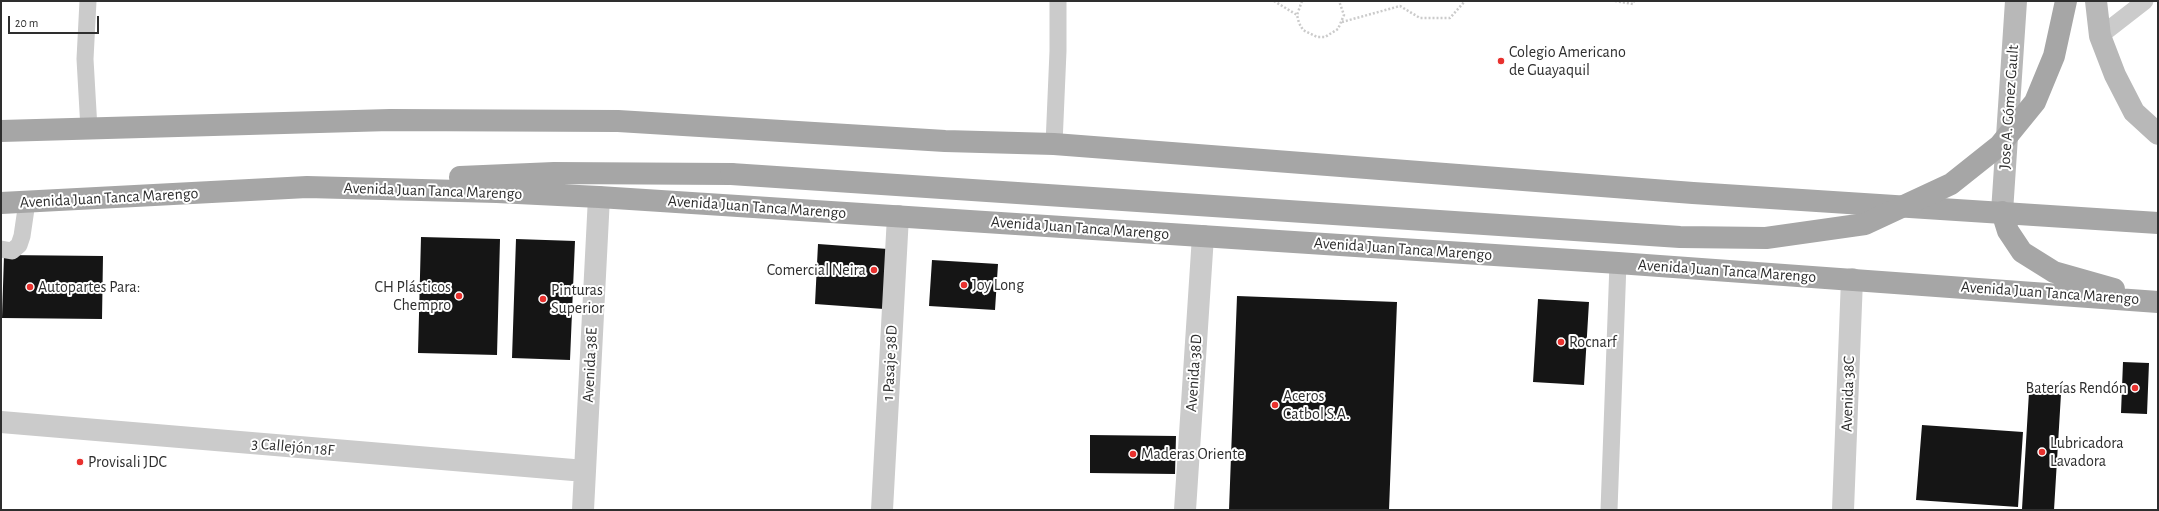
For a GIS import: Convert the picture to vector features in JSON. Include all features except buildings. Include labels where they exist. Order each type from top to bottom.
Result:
[{"type":"main road","name":"Jose A. Gómez Gault","points":[[2002,212],[2016,1]]},
{"type":"main road","points":[[307,187],[554,173],[731,174],[1680,237],[1766,238],[1865,224],[1951,184],[2000,145],[2035,102],[2054,56],[2066,1]]},
{"type":"main road","points":[[2096,1],[2100,36],[2115,75],[2134,112],[2158,134]]},
{"type":"main road","points":[[1,131],[390,120],[618,121],[945,141],[1054,144],[1693,193],[2158,223]]},
{"type":"main road","name":"Avenida Juan Tanca Marengo","points":[[1,203],[307,187],[496,192],[599,197],[1618,263],[2158,301]]},
{"type":"main road","points":[[2002,212],[2008,231],[2022,252],[2054,272],[2158,301]]},
{"type":"street","name":"Avenida 38E","points":[[583,510],[599,197]]},
{"type":"street","name":"1 Pasaje 38D","points":[[882,510],[898,216]]},
{"type":"street","name":"Avenida 38D","points":[[1185,510],[1203,236]]},
{"type":"street","name":"Avenida 38C","points":[[1843,510],[1852,279]]},
{"type":"street","name":"3 Callejón 18F","points":[[1,422],[585,471]]},
{"type":"lane","points":[[88,1],[85,58],[88,129]]},
{"type":"lane","points":[[1054,144],[1058,50],[1058,1]]},
{"type":"lane","points":[[2100,36],[2145,1]]},
{"type":"lane","points":[[1,250],[12,251],[18,245],[22,236],[27,202]]},
{"type":"lane","points":[[1609,510],[1618,263]]},
{"type":"path","points":[[1274,1],[1297,15],[1303,30],[1317,37],[1332,34],[1342,22],[1400,6],[1420,18],[1450,18],[1465,1]]},
{"type":"path","points":[[1297,15],[1302,1]]},
{"type":"path","points":[[1339,1],[1343,8],[1342,22]]},
{"type":"path","points":[[1615,1],[1633,4],[1634,1]]},
{"type":"place","name":"Colegio Americano de Guayaquil","points":[[1501,61]]},
{"type":"place","name":"Comercial Neira","points":[[874,270]]},
{"type":"place","name":"Joy Long","points":[[964,285]]},
{"type":"place","name":"Autopartes Para:","points":[[30,287]]},
{"type":"place","name":"CH Plásticos Chempro","points":[[459,296]]},
{"type":"place","name":"Pinturas Superior","points":[[543,299]]},
{"type":"place","name":"Rocnarf","points":[[1561,342]]},
{"type":"place","name":"Baterías Rendón","points":[[2135,388]]},
{"type":"place","name":"Aceros Catbol S.A.","points":[[1275,405]]},
{"type":"place","name":"Lubricadora Lavadora","points":[[2042,452]]},
{"type":"place","name":"Maderas Oriente","points":[[1133,454]]},
{"type":"place","name":"Provisali JDC","points":[[80,462]]}]
